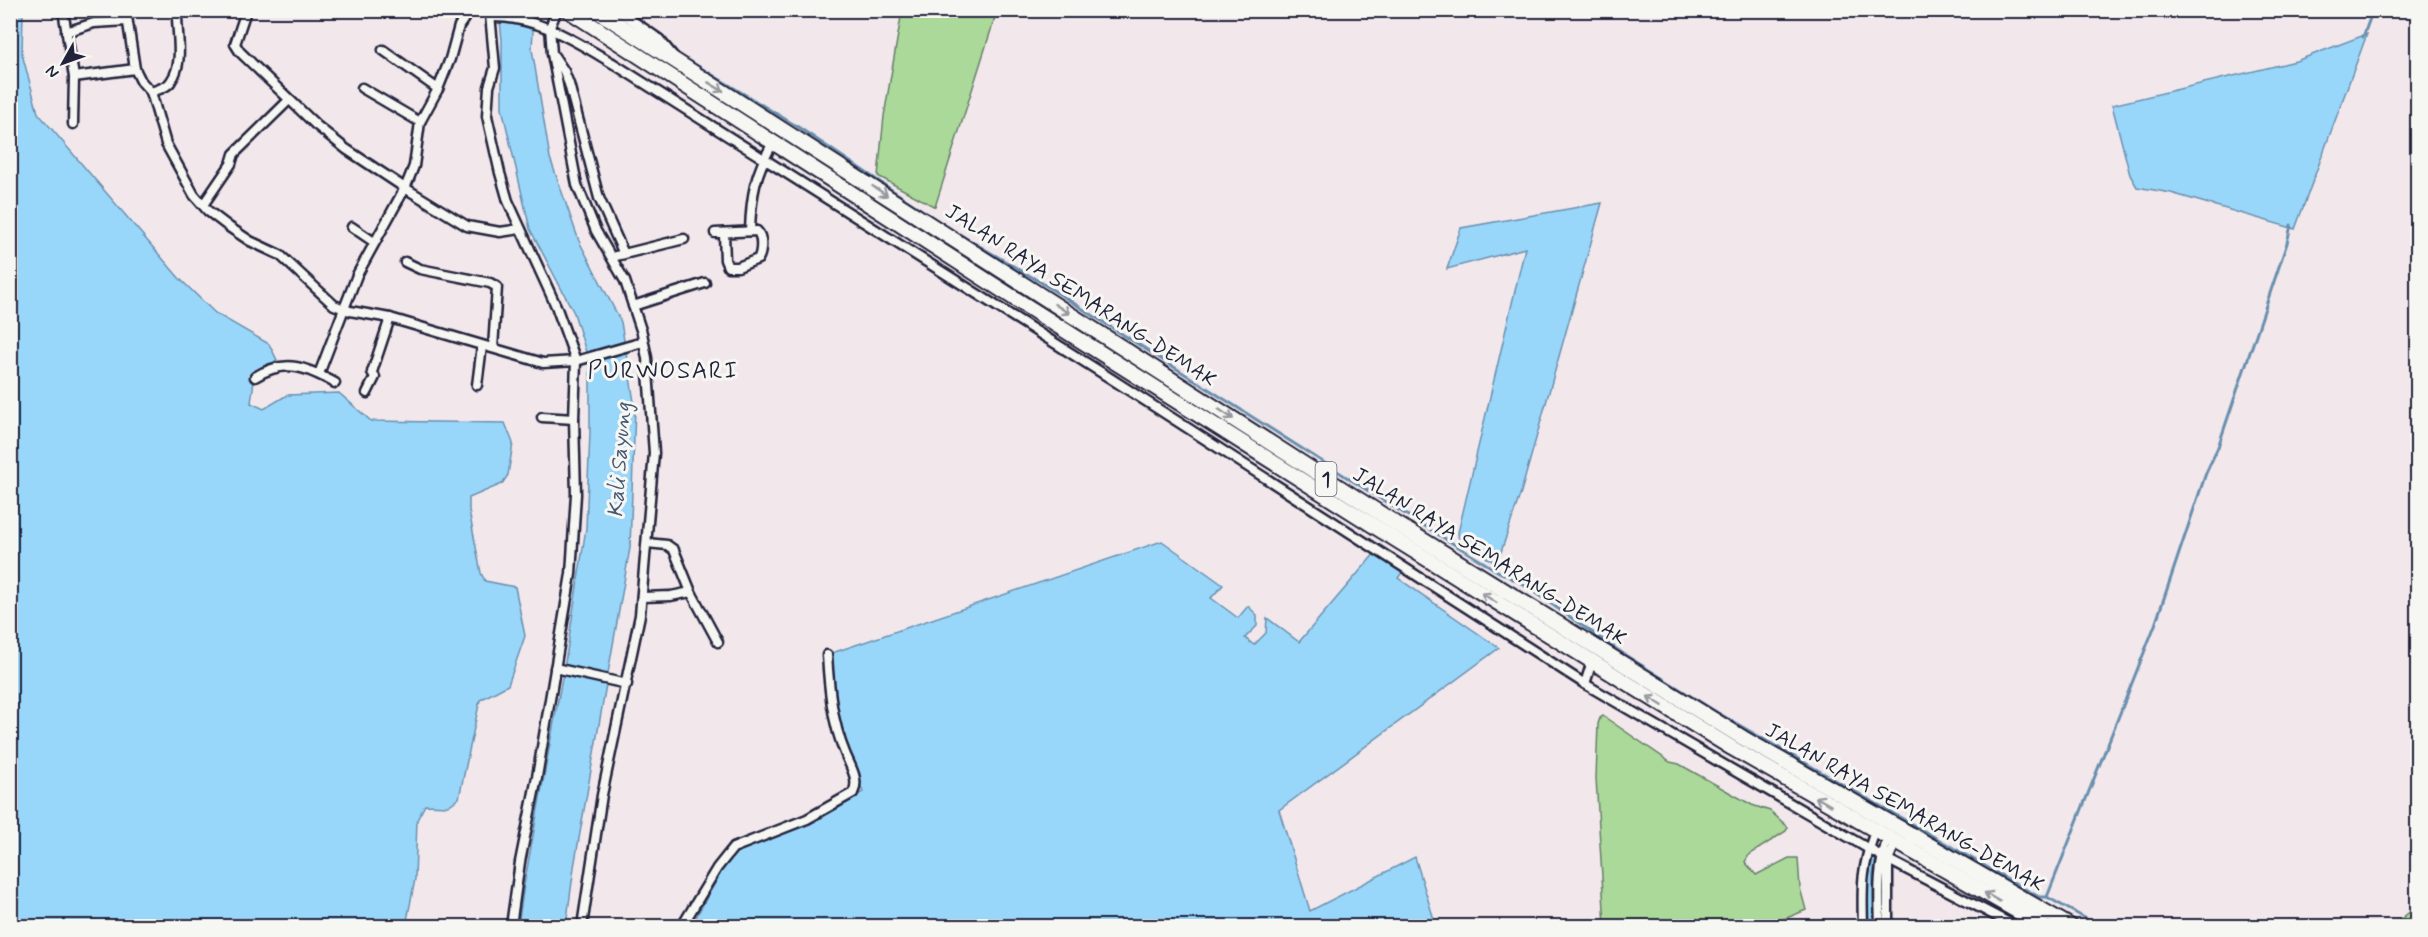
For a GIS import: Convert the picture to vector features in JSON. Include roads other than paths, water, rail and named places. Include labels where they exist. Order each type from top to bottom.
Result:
[{"type":"highway","name":"JALAN RAYA SEMARANG-DEMAK","points":[[568,10],[768,151],[1028,307],[1732,748],[1875,831],[1895,837],[2070,927]]},
{"type":"highway","name":"JALAN RAYA SEMARANG-DEMAK","points":[[596,10],[1392,521],[1743,738],[1895,837],[2043,927]]},
{"type":"highway","points":[[1028,307],[1036,292]]},
{"type":"street","points":[[63,10],[74,77],[73,124]]},
{"type":"street","points":[[126,10],[135,69],[141,81],[151,92],[166,144],[194,195],[203,205],[250,241],[280,255],[334,305],[390,318],[543,363],[580,359],[644,342]]},
{"type":"street","points":[[151,92],[168,85],[172,80],[179,43],[177,10]]},
{"type":"street","points":[[243,10],[245,14],[236,44],[240,52],[316,125],[346,149],[467,226],[500,232],[520,229]]},
{"type":"street","points":[[319,374],[357,275],[405,188],[414,165],[420,122],[438,89],[450,59],[456,31],[470,10]]},
{"type":"street","points":[[557,10],[550,27],[552,54],[576,185],[596,231],[625,281],[644,342],[654,453],[642,597],[602,795],[582,927]]},
{"type":"street","points":[[617,10],[659,39],[680,64]]},
{"type":"street","points":[[511,927],[520,862],[557,669],[571,574],[576,494],[574,419],[580,359],[508,201],[487,116],[489,87],[495,68],[492,14],[536,22],[550,27],[768,151],[1200,436],[1585,684],[1884,858],[2015,927]]},
{"type":"street","points":[[66,32],[94,23],[127,21]]},
{"type":"street","points":[[383,50],[438,89]]},
{"type":"street","points":[[552,54],[564,71],[569,84],[599,198],[624,254]]},
{"type":"street","points":[[74,77],[135,69]]},
{"type":"street","points":[[362,88],[420,122]]},
{"type":"street","points":[[203,205],[231,164],[234,154],[289,100]]},
{"type":"street","points":[[750,231],[751,196],[768,151]]},
{"type":"street","points":[[352,227],[374,242]]},
{"type":"street","points":[[750,231],[757,231],[760,234],[760,256],[754,262],[731,268],[725,260],[720,233],[750,231]]},
{"type":"street","points":[[612,257],[684,239]]},
{"type":"street","points":[[405,262],[420,269],[490,283],[498,287],[493,348]]},
{"type":"street","points":[[633,306],[705,283]]},
{"type":"street","points":[[367,393],[375,377],[372,372],[390,318]]},
{"type":"street","points":[[477,385],[482,346]]},
{"type":"street","points":[[255,377],[273,368],[287,366],[305,368],[335,383]]},
{"type":"street","points":[[542,417],[574,419]]},
{"type":"street","points":[[647,543],[671,546],[691,592],[718,642]]},
{"type":"street","points":[[642,597],[671,596],[691,592]]},
{"type":"street","points":[[682,927],[717,868],[733,848],[807,819],[853,793],[857,781],[843,750],[833,715],[827,655]]},
{"type":"street","points":[[1585,684],[1592,661]]},
{"type":"street","points":[[557,669],[625,684]]},
{"type":"street","points":[[1863,927],[1862,881],[1875,831]]},
{"type":"street","points":[[1880,927],[1878,881],[1884,858],[1895,837]]},
{"type":"street","points":[[1884,858],[1888,927]]},
{"type":"water","points":[[10,11],[23,11],[22,54],[38,113],[180,279],[215,313],[269,344],[277,360],[255,374],[251,403],[264,409],[287,395],[339,393],[371,421],[505,423],[513,443],[508,475],[502,484],[469,498],[469,511],[481,573],[485,581],[515,587],[525,636],[508,685],[480,700],[459,798],[448,806],[425,805],[417,820],[415,879],[406,926],[11,926]]},
{"type":"water","name":"Kali Sayung","points":[[499,11],[534,11],[532,49],[550,158],[579,241],[621,322],[635,408],[630,548],[574,867],[566,926],[518,926],[567,651],[586,528],[590,365],[574,313],[530,229],[502,108],[502,40]]},
{"type":"water","points":[[2367,34],[2295,229],[2171,193],[2137,187],[2130,175],[2112,105],[2296,61]]},
{"type":"water","points":[[1602,203],[1521,492],[1497,564],[1459,540],[1458,533],[1525,248],[1447,269],[1461,228]]},
{"type":"water","points":[[1162,541],[1223,585],[1211,598],[1238,618],[1248,606],[1257,615],[1257,626],[1245,638],[1254,645],[1266,633],[1267,618],[1299,642],[1376,552],[1404,570],[1398,578],[1499,648],[1279,810],[1310,911],[1415,857],[1436,926],[691,926],[732,853],[795,826],[806,825],[863,792],[845,747],[833,704],[829,654]]},
{"type":"water","points":[[1871,857],[1876,858],[1873,874],[1873,926],[1865,926],[1863,890]]},
{"type":"waterway","points":[[2363,37],[2373,10]]},
{"type":"waterway","points":[[673,51],[798,127],[947,227],[1042,283],[1381,499],[1499,572],[1521,583],[1625,655],[1718,713],[2039,897],[2047,897],[2099,926]]},
{"type":"waterway","points":[[2047,897],[2155,625],[2206,473],[2218,447],[2287,243],[2291,225]]},
{"type":"district","name":"PURWOSARI","points":[[663,370]]}]
